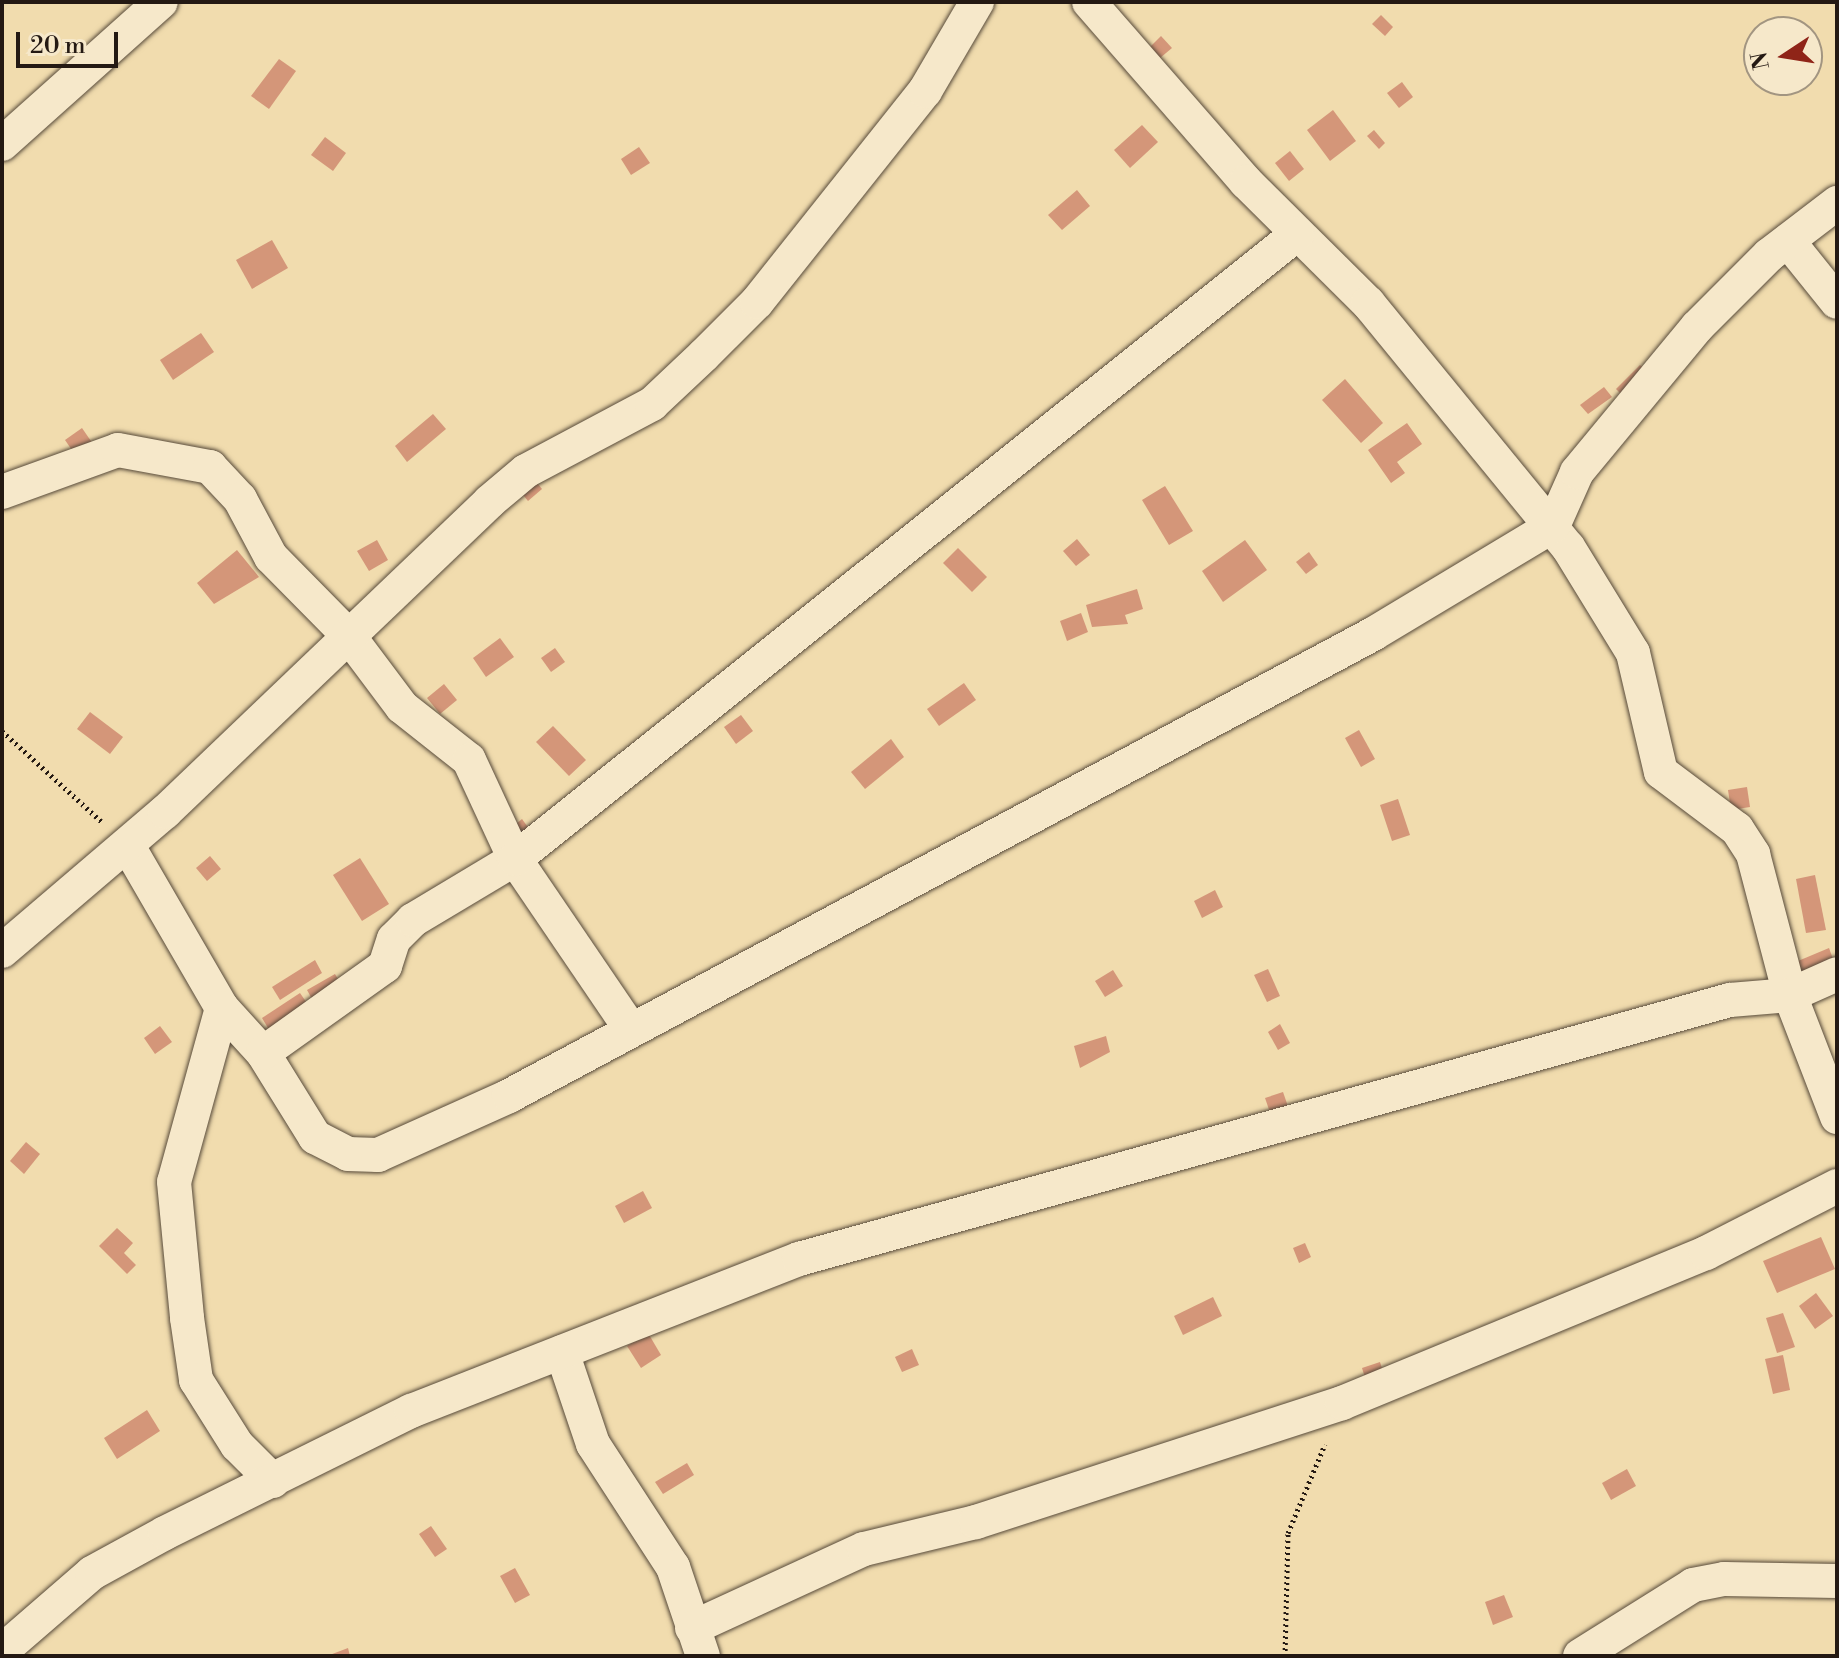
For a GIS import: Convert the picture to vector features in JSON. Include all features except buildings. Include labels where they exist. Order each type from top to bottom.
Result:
[{"type":"street","points":[[2,144],[161,2]]},
{"type":"street","points":[[2,951],[128,846],[348,635],[526,471],[652,404],[757,302],[925,91],[977,2]]},
{"type":"street","points":[[1089,2],[1121,47],[1388,327],[1553,526],[1633,653],[1661,772],[1737,829],[1753,854],[1790,995],[1837,1117]]},
{"type":"street","points":[[128,846],[222,1008],[263,1053],[315,1137],[348,1154],[378,1155],[509,1096],[630,1028],[1142,761],[1553,526],[1577,472],[1697,327],[1788,241],[1837,203]]},
{"type":"street","points":[[263,1053],[385,966],[394,939],[413,920],[515,859],[1297,234]]},
{"type":"street","points":[[1788,241],[1837,302]]},
{"type":"street","points":[[2,492],[118,450],[210,467],[240,499],[271,557],[348,635],[402,707],[469,760],[515,859],[630,1028]]},
{"type":"street","points":[[2,1651],[92,1573],[411,1411],[827,1250],[1730,1000],[1790,995],[1837,974]]},
{"type":"street","points":[[222,1008],[174,1182],[187,1318],[196,1380],[237,1445],[273,1481]]},
{"type":"street","points":[[562,1352],[593,1444],[673,1567],[698,1642],[864,1549],[976,1522],[1342,1403],[1706,1253],[1837,1186]]},
{"type":"street","points":[[1580,1656],[1693,1585],[1724,1579],[1837,1581]]},
{"type":"path","points":[[2,731],[128,846]]},
{"type":"path","points":[[1285,1656],[1288,1533],[1342,1403]]}]
